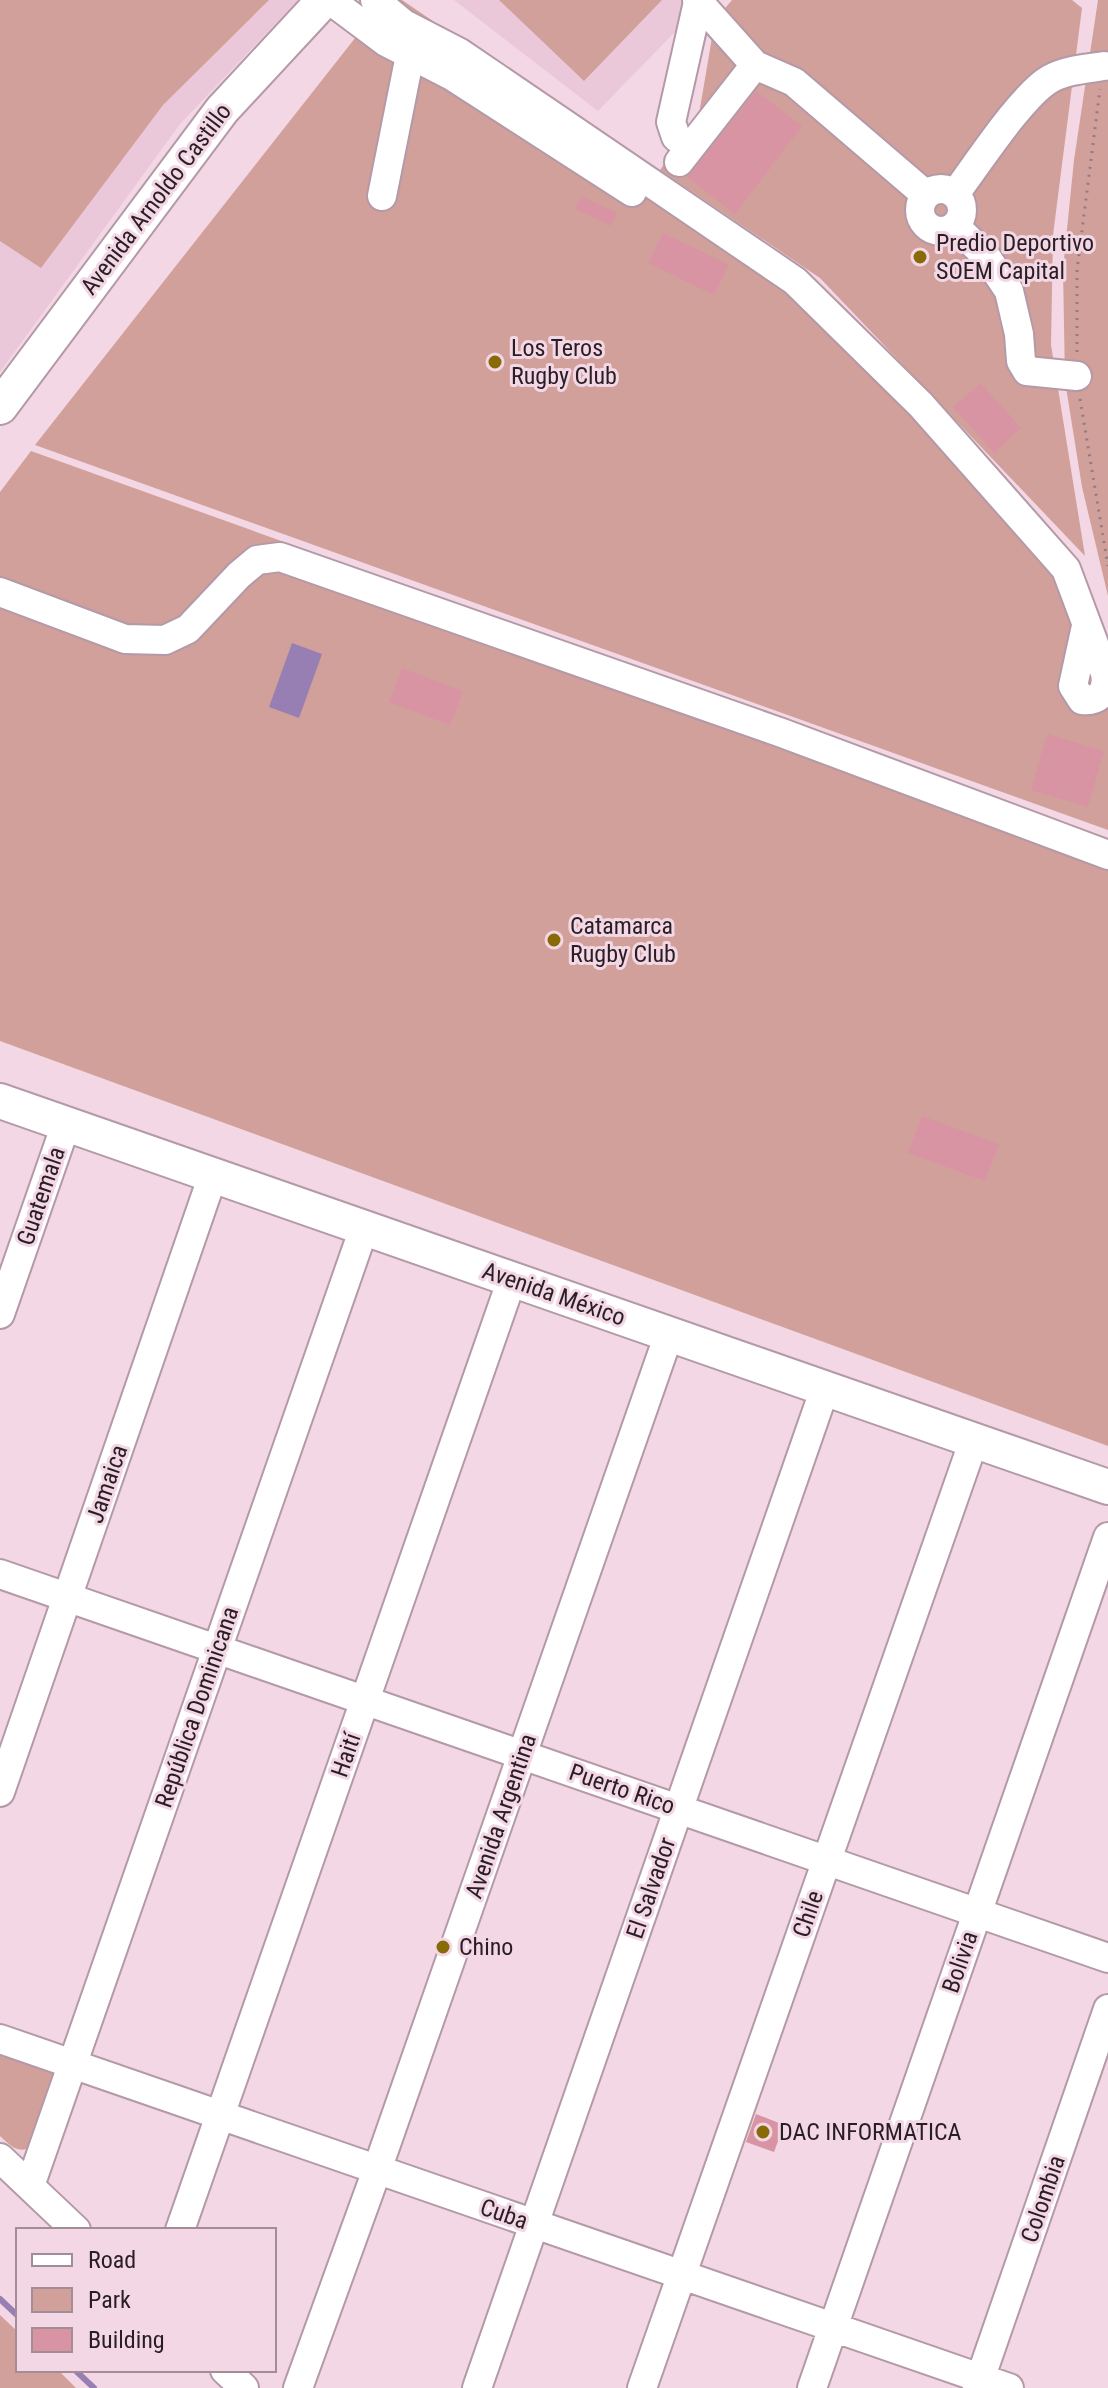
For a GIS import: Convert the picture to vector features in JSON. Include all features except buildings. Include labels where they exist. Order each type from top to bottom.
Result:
[{"type":"main road","name":"Avenida Arnoldo Castillo","points":[[0,407],[222,110],[327,0]]},
{"type":"main road","name":"Avenida México","points":[[0,1101],[1108,1487]]},
{"type":"street","points":[[327,0],[386,42],[415,44]]},
{"type":"street","points":[[375,0],[404,24],[415,44],[452,76],[683,225],[732,237],[795,281],[921,405],[1066,569],[1086,626]]},
{"type":"street","points":[[697,1],[671,122],[685,155],[755,65]]},
{"type":"street","points":[[697,1],[755,65],[794,82],[926,195]]},
{"type":"street","points":[[382,196],[415,44]]},
{"type":"street","points":[[955,194],[1031,94],[1048,80],[1066,72],[1104,66]]},
{"type":"street","points":[[937,189],[955,194],[960,200],[962,213],[955,226],[942,231],[928,227],[920,215],[926,195],[937,189]]},
{"type":"street","points":[[955,226],[985,255],[1009,291],[1019,334],[1021,361],[1027,371],[1077,376]]},
{"type":"street","points":[[0,592],[125,639],[165,640],[188,629],[257,560],[280,557],[782,733],[1108,855]]},
{"type":"street","name":"Guatemala","points":[[0,1314],[66,1124]]},
{"type":"street","name":"Jamaica","points":[[0,1792],[213,1175]]},
{"type":"street","name":"República Dominicana","points":[[30,2186],[364,1228]]},
{"type":"street","name":"Haití","points":[[181,2228],[512,1279]]},
{"type":"street","name":"Avenida Argentina","points":[[298,2388],[669,1334]]},
{"type":"street","name":"El Salvador","points":[[477,2388],[825,1388]]},
{"type":"street","name":"Chile","points":[[642,2388],[974,1440]]},
{"type":"street","name":"Bolivia","points":[[812,2388],[1108,1537]]},
{"type":"street","name":"Puerto Rico","points":[[0,1574],[1108,1958]]},
{"type":"street","name":"Colombia","points":[[979,2383],[1108,2009]]},
{"type":"street","name":"Cuba","points":[[0,2039],[833,2327],[979,2383],[1009,2388]]},
{"type":"street","points":[[0,2158],[74,2228]]},
{"type":"street","points":[[227,2372],[244,2388]]},
{"type":"path","points":[[1104,66],[1077,270],[1077,376],[1108,566]]},
{"type":"shaded area","points":[[0,0],[298,0],[180,124],[0,372]]},
{"type":"shaded area","points":[[454,0],[706,0],[598,111]]},
{"type":"shaded area","points":[[292,643],[322,654],[299,718],[269,707]]},
{"type":"green space","points":[[0,0],[269,0],[163,105],[41,268],[0,241]]},
{"type":"green space","name":"Los Teros Rugby Club","points":[[385,0],[402,0],[812,280],[1079,561],[1108,651],[1108,830],[35,445]]},
{"type":"green space","points":[[499,0],[662,0],[584,81]]},
{"type":"green space","name":"Predio Deportivo SOEM Capital","points":[[732,0],[1072,0],[1082,8],[1053,235],[1051,345],[1085,556],[820,278],[660,170],[699,114],[715,20]]},
{"type":"green space","points":[[1098,0],[1108,0],[1108,596],[1082,487],[1065,381],[1063,269],[1074,160]]},
{"type":"green space","name":"Catamarca Rugby Club","points":[[31,451],[1108,838],[1108,1446],[0,1041],[0,492]]},
{"type":"green space","points":[[0,2049],[54,2070],[57,2080],[32,2147],[27,2149],[14,2148],[0,2136]]},
{"type":"green space","points":[[0,2315],[16,2330],[16,2372],[60,2372],[76,2388],[0,2388]]},
{"type":"waterway","points":[[0,2299],[16,2314]]},
{"type":"waterway","points":[[77,2372],[94,2388]]},
{"type":"place","name":"Predio Deportivo SOEM Capital","points":[[920,257]]},
{"type":"place","name":"Los Teros Rugby Club","points":[[495,362]]},
{"type":"place","name":"Catamarca Rugby Club","points":[[554,940]]},
{"type":"place","name":"Chino","points":[[443,1947]]},
{"type":"place","name":"DAC INFORMATICA","points":[[763,2132]]}]
